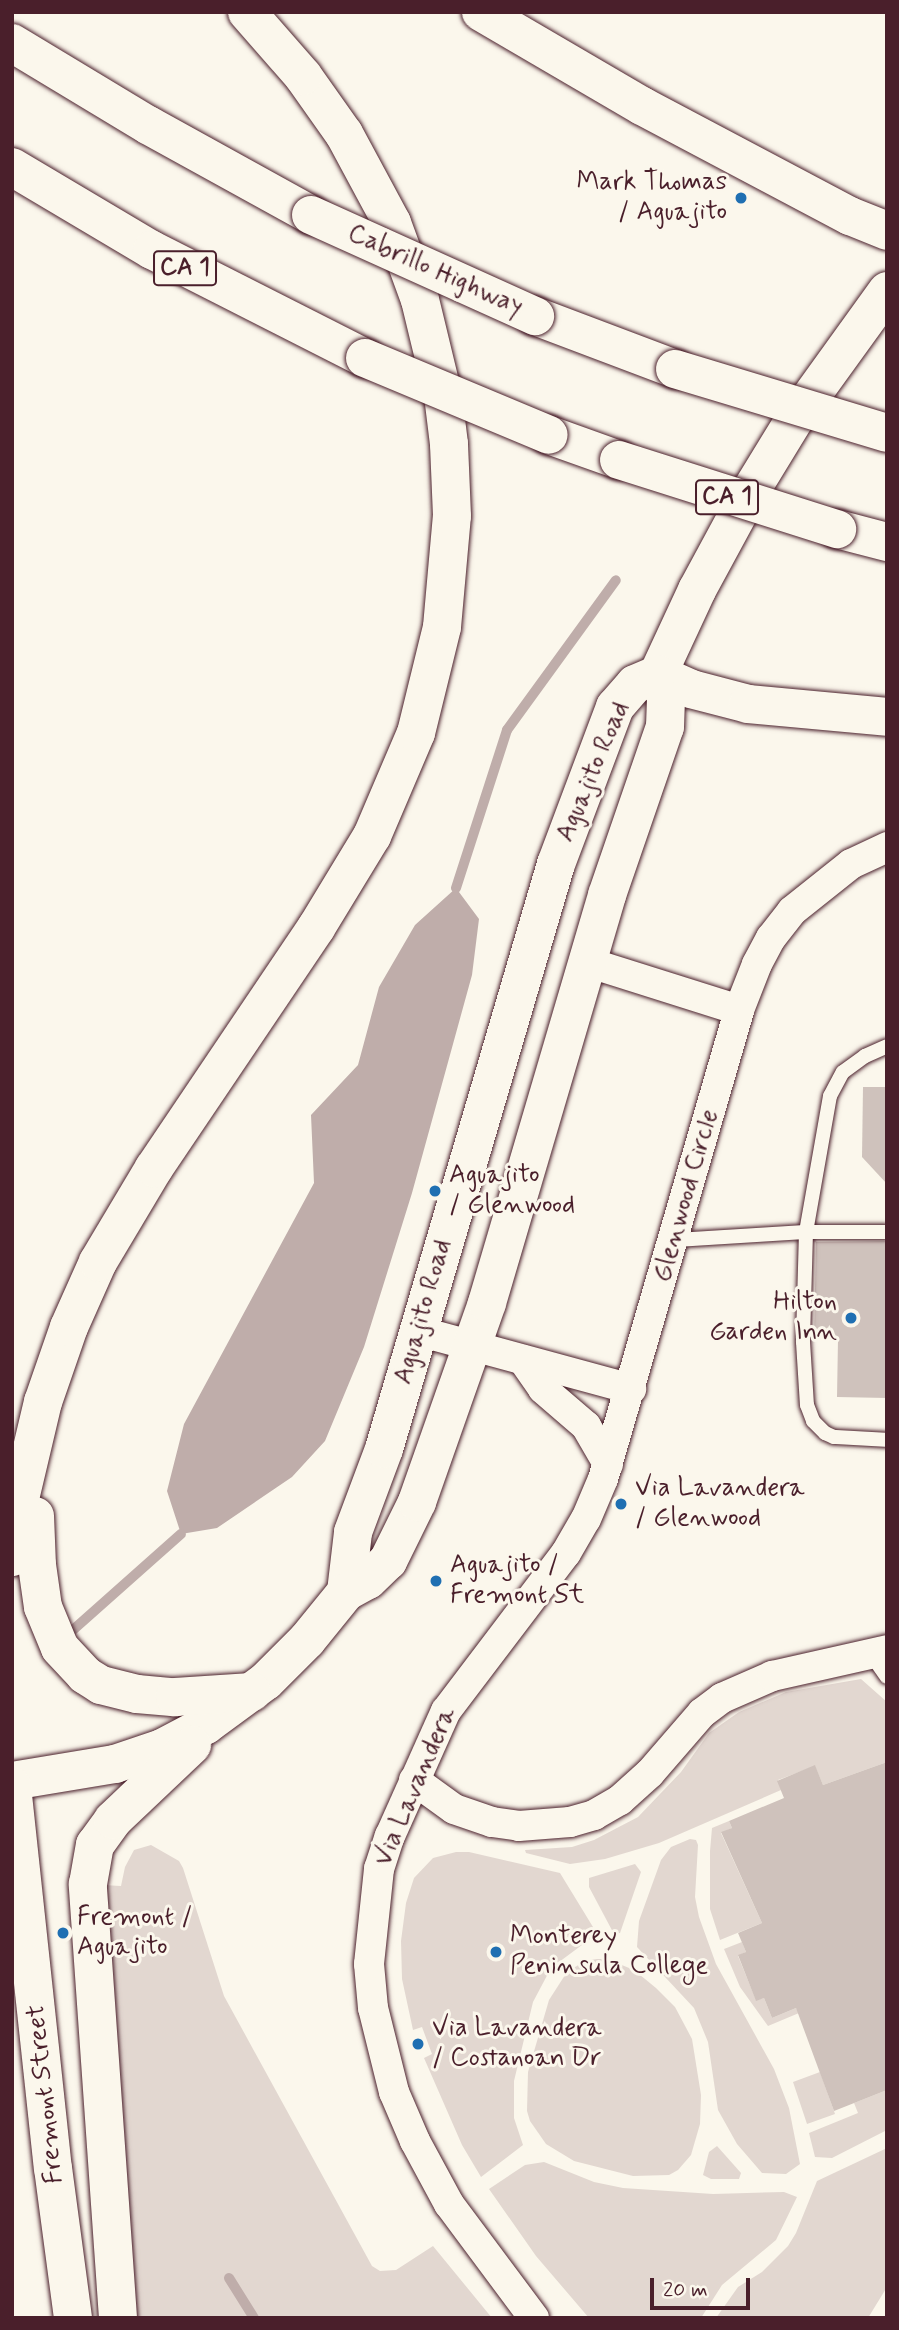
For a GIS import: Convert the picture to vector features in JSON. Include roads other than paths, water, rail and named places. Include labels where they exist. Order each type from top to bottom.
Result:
[{"type":"main road","points":[[12,1557],[20,1499],[34,1434],[69,1327],[116,1230],[154,1168],[328,909],[372,836],[416,733],[442,627],[452,516],[449,444],[433,349],[406,257],[381,200],[337,124],[303,76],[247,12]]},
{"type":"main road","points":[[481,12],[652,111],[850,216],[887,231]]},
{"type":"main road","name":"Cabrillo Highway","points":[[12,43],[148,125],[311,215],[468,287],[604,344],[743,392],[887,433]]},
{"type":"main road","name":"CA 1","points":[[12,167],[195,274],[365,358],[561,439],[687,484],[887,542]]},
{"type":"main road","points":[[887,291],[794,420],[750,492],[712,561],[658,674],[691,690],[748,704],[887,717]]},
{"type":"main road","name":"Aguajito Road","points":[[658,674],[666,698],[665,727],[587,962],[472,1347],[406,1528],[388,1561],[368,1580],[346,1592],[353,1532],[384,1449],[544,905],[575,810],[615,707],[635,684],[658,674]]},
{"type":"main road","points":[[34,1434],[39,1587],[49,1627],[71,1664],[102,1685],[137,1695],[252,1692]]},
{"type":"main road","points":[[118,2318],[88,1903],[95,1845],[136,1797],[296,1652],[346,1592]]},
{"type":"main road","points":[[12,1783],[140,1757],[206,1725],[252,1692]]},
{"type":"main road","name":"Fremont Street","points":[[12,1783],[52,2154],[74,2318]]},
{"type":"street","name":"Glenwood Circle","points":[[631,1389],[739,1010],[757,964],[792,911],[851,864],[887,847]]},
{"type":"street","points":[[587,962],[739,1010]]},
{"type":"street","points":[[418,1331],[631,1389]]},
{"type":"street","points":[[523,1360],[543,1389],[586,1426],[608,1464]]},
{"type":"street","name":"Via Lavandera","points":[[534,2318],[466,2229],[437,2185],[394,2092],[373,2008],[369,1964],[379,1869],[414,1780],[446,1711],[566,1553],[586,1519],[608,1464],[631,1389]]},
{"type":"street","points":[[414,1780],[454,1809],[479,1819],[519,1826],[570,1822],[594,1815],[620,1800],[650,1773],[702,1713],[722,1698],[772,1676],[878,1651]]},
{"type":"lane","points":[[887,1046],[865,1056],[843,1072],[830,1096],[806,1231],[803,1342],[807,1405],[813,1421],[825,1433],[834,1437],[887,1440]]},
{"type":"lane","points":[[675,1240],[806,1231],[885,1232]]},
{"type":"lane","points":[[878,1651],[887,1678]]},
{"type":"waterway","points":[[456,888],[507,730],[616,580]]},
{"type":"waterway","points":[[65,1637],[181,1534]]},
{"type":"waterway","points":[[229,2278],[254,2318]]},
{"type":"place","name":"Mark Thomas / Aguajito","points":[[741,198]]},
{"type":"place","name":"Aguajito / Glenwood","points":[[435,1191]]},
{"type":"place","name":"Hilton Garden Inn","points":[[851,1318]]},
{"type":"place","name":"Via Lavandera / Glenwood","points":[[621,1504]]},
{"type":"place","name":"Aguajito / Fremont St","points":[[436,1581]]},
{"type":"place","name":"Fremont / Aguajito","points":[[63,1933]]},
{"type":"place","name":"Monterey Peninsula College","points":[[496,1952]]},
{"type":"place","name":"Via Lavandera / Costanoan Dr","points":[[418,2044]]}]
